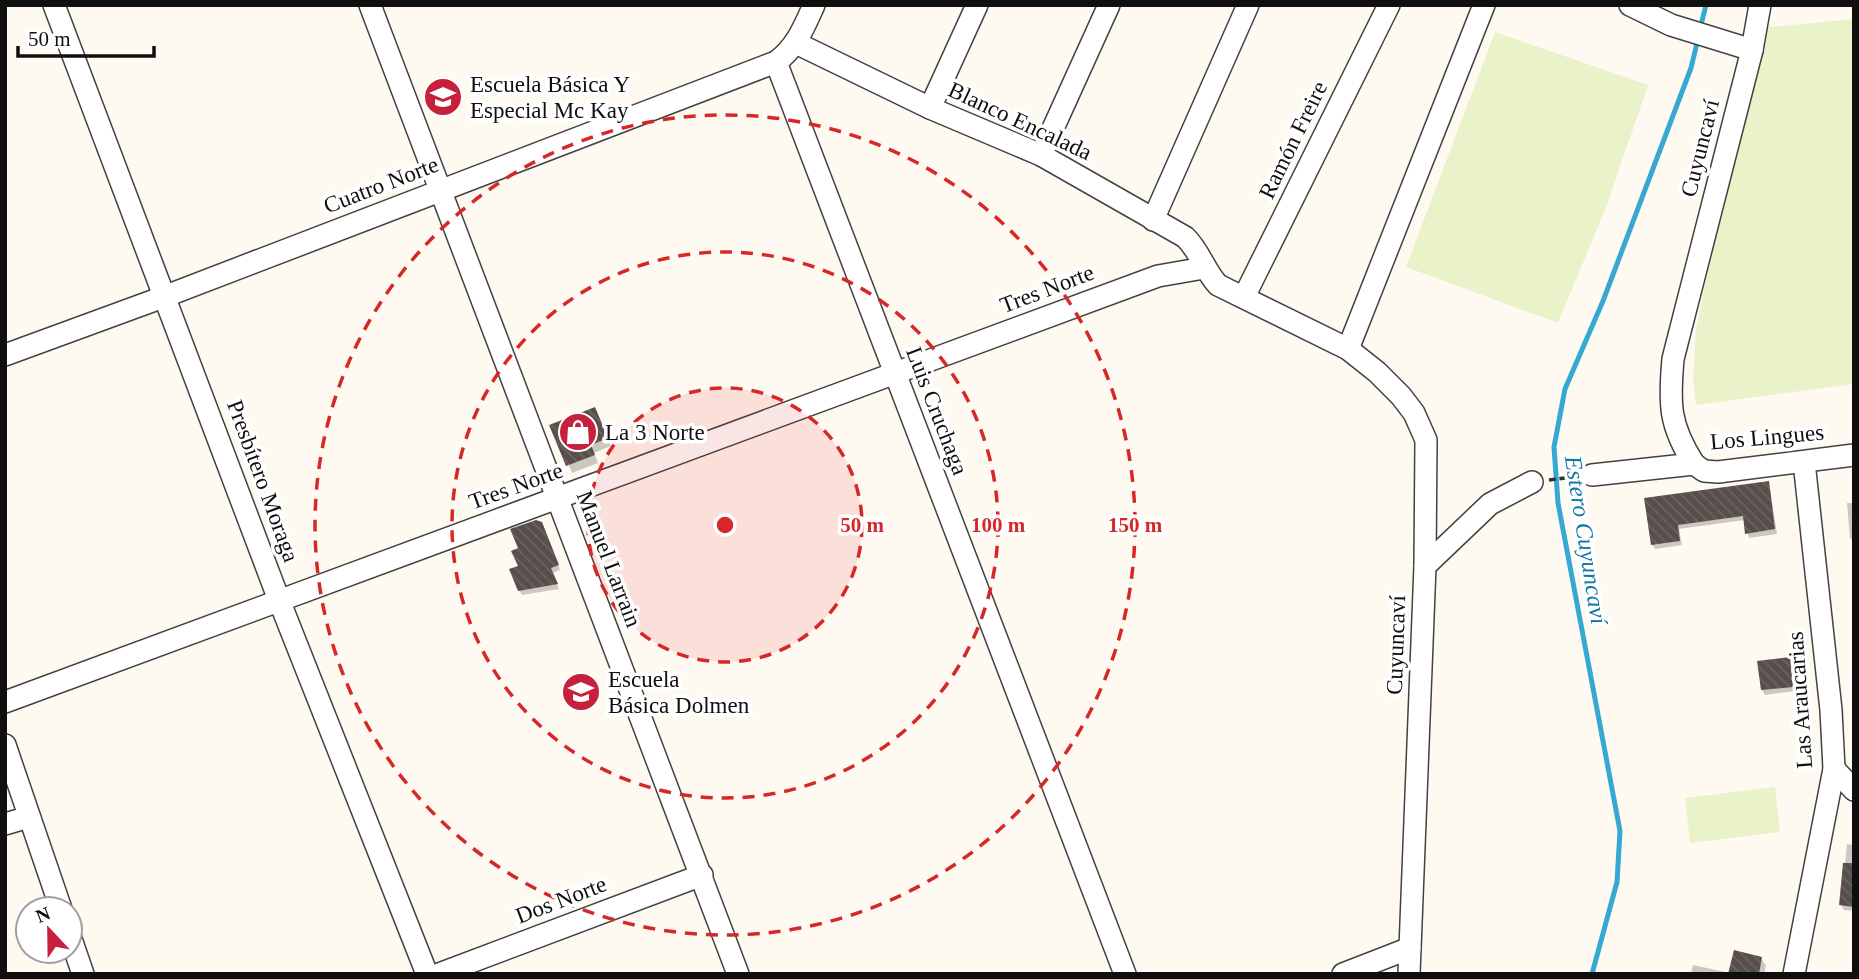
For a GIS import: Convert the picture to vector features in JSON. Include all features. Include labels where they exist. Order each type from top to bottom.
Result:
[{"type":"street","name":"Presbítero Moraga","points":[[54,5],[279,600],[427,974]]},
{"type":"street","name":"Manuel Larrain","points":[[370,5],[738,974]]},
{"type":"street","points":[[776,62],[787,55],[796,43],[814,5]]},
{"type":"street","points":[[930,108],[977,5]]},
{"type":"street","points":[[1041,155],[1109,5]]},
{"type":"street","points":[[1153,220],[1248,5]]},
{"type":"street","name":"Ramón Freire","points":[[1244,297],[1389,5]]},
{"type":"street","points":[[1348,349],[1484,5]]},
{"type":"street","points":[[1630,5],[1671,25],[1752,50]]},
{"type":"street","name":"Cuyuncaví","points":[[1694,464],[1676,433],[1670,400],[1673,359],[1752,50],[1760,5]]},
{"type":"street","name":"Blanco Encalada","points":[[796,43],[930,108],[1041,155],[1185,237],[1198,251],[1204,268]]},
{"type":"street","name":"Cuatro Norte","points":[[5,355],[776,62]]},
{"type":"street","name":"Luis Cruchaga","points":[[776,62],[1125,974]]},
{"type":"street","name":"Cuyuncaví","points":[[1204,268],[1218,285],[1348,349],[1401,396],[1421,426],[1426,440],[1425,566],[1409,974]]},
{"type":"street","name":"Tres Norte","points":[[5,702],[1158,276],[1204,268]]},
{"type":"street","name":"Los Lingues","points":[[1592,475],[1694,464],[1704,471],[1718,472],[1854,455]]},
{"type":"street","name":"Las Araucarias","points":[[1794,974],[1834,769],[1831,710],[1804,462]]},
{"type":"street","points":[[1425,566],[1490,504],[1532,482]]},
{"type":"street","points":[[5,744],[56,895]]},
{"type":"street","points":[[1834,769],[1852,785]]},
{"type":"street","points":[[5,824],[29,817]]},
{"type":"street","name":"Dos Norte","points":[[439,974],[702,875]]},
{"type":"street","points":[[1343,974],[1410,948]]},
{"type":"path","points":[[1532,482],[1592,475]]},
{"type":"green space","points":[[1854,19],[1854,384],[1696,405],[1693,379],[1696,329],[1759,28]]},
{"type":"green space","points":[[1495,32],[1648,85],[1607,205],[1558,323],[1406,267]]},
{"type":"green space","points":[[1775,787],[1780,832],[1690,843],[1685,798]]},
{"type":"building","name":"La 3 Norte","points":[[595,407],[608,438],[591,445],[595,455],[566,466],[549,425]]},
{"type":"building","points":[[1769,481],[1775,529],[1745,534],[1743,516],[1678,525],[1680,541],[1651,545],[1644,498]]},
{"type":"building","points":[[536,520],[542,522],[559,565],[551,568],[558,584],[518,591],[509,569],[518,566],[511,551],[518,548],[510,529]]},
{"type":"building","points":[[1790,657],[1793,687],[1761,690],[1757,661]]},
{"type":"building","points":[[1843,863],[1854,863],[1854,907],[1839,905]]},
{"type":"building","points":[[1734,950],[1762,957],[1759,974],[1728,974]]},
{"type":"waterway","name":"Estero Cuyuncaví","points":[[1700,29],[1706,5]]},
{"type":"waterway","name":"Estero Cuyuncaví","points":[[1592,974],[1617,882],[1620,831],[1558,503],[1554,447],[1565,389],[1603,301],[1691,68],[1698,39]]},
{"type":"place","name":"Escuela Básica Y Especial Mc Kay","points":[[443,97]]},
{"type":"place","name":"La 3 Norte","points":[[578,432]]},
{"type":"place","name":"Escuela Básica Dolmen","points":[[581,692]]}]
